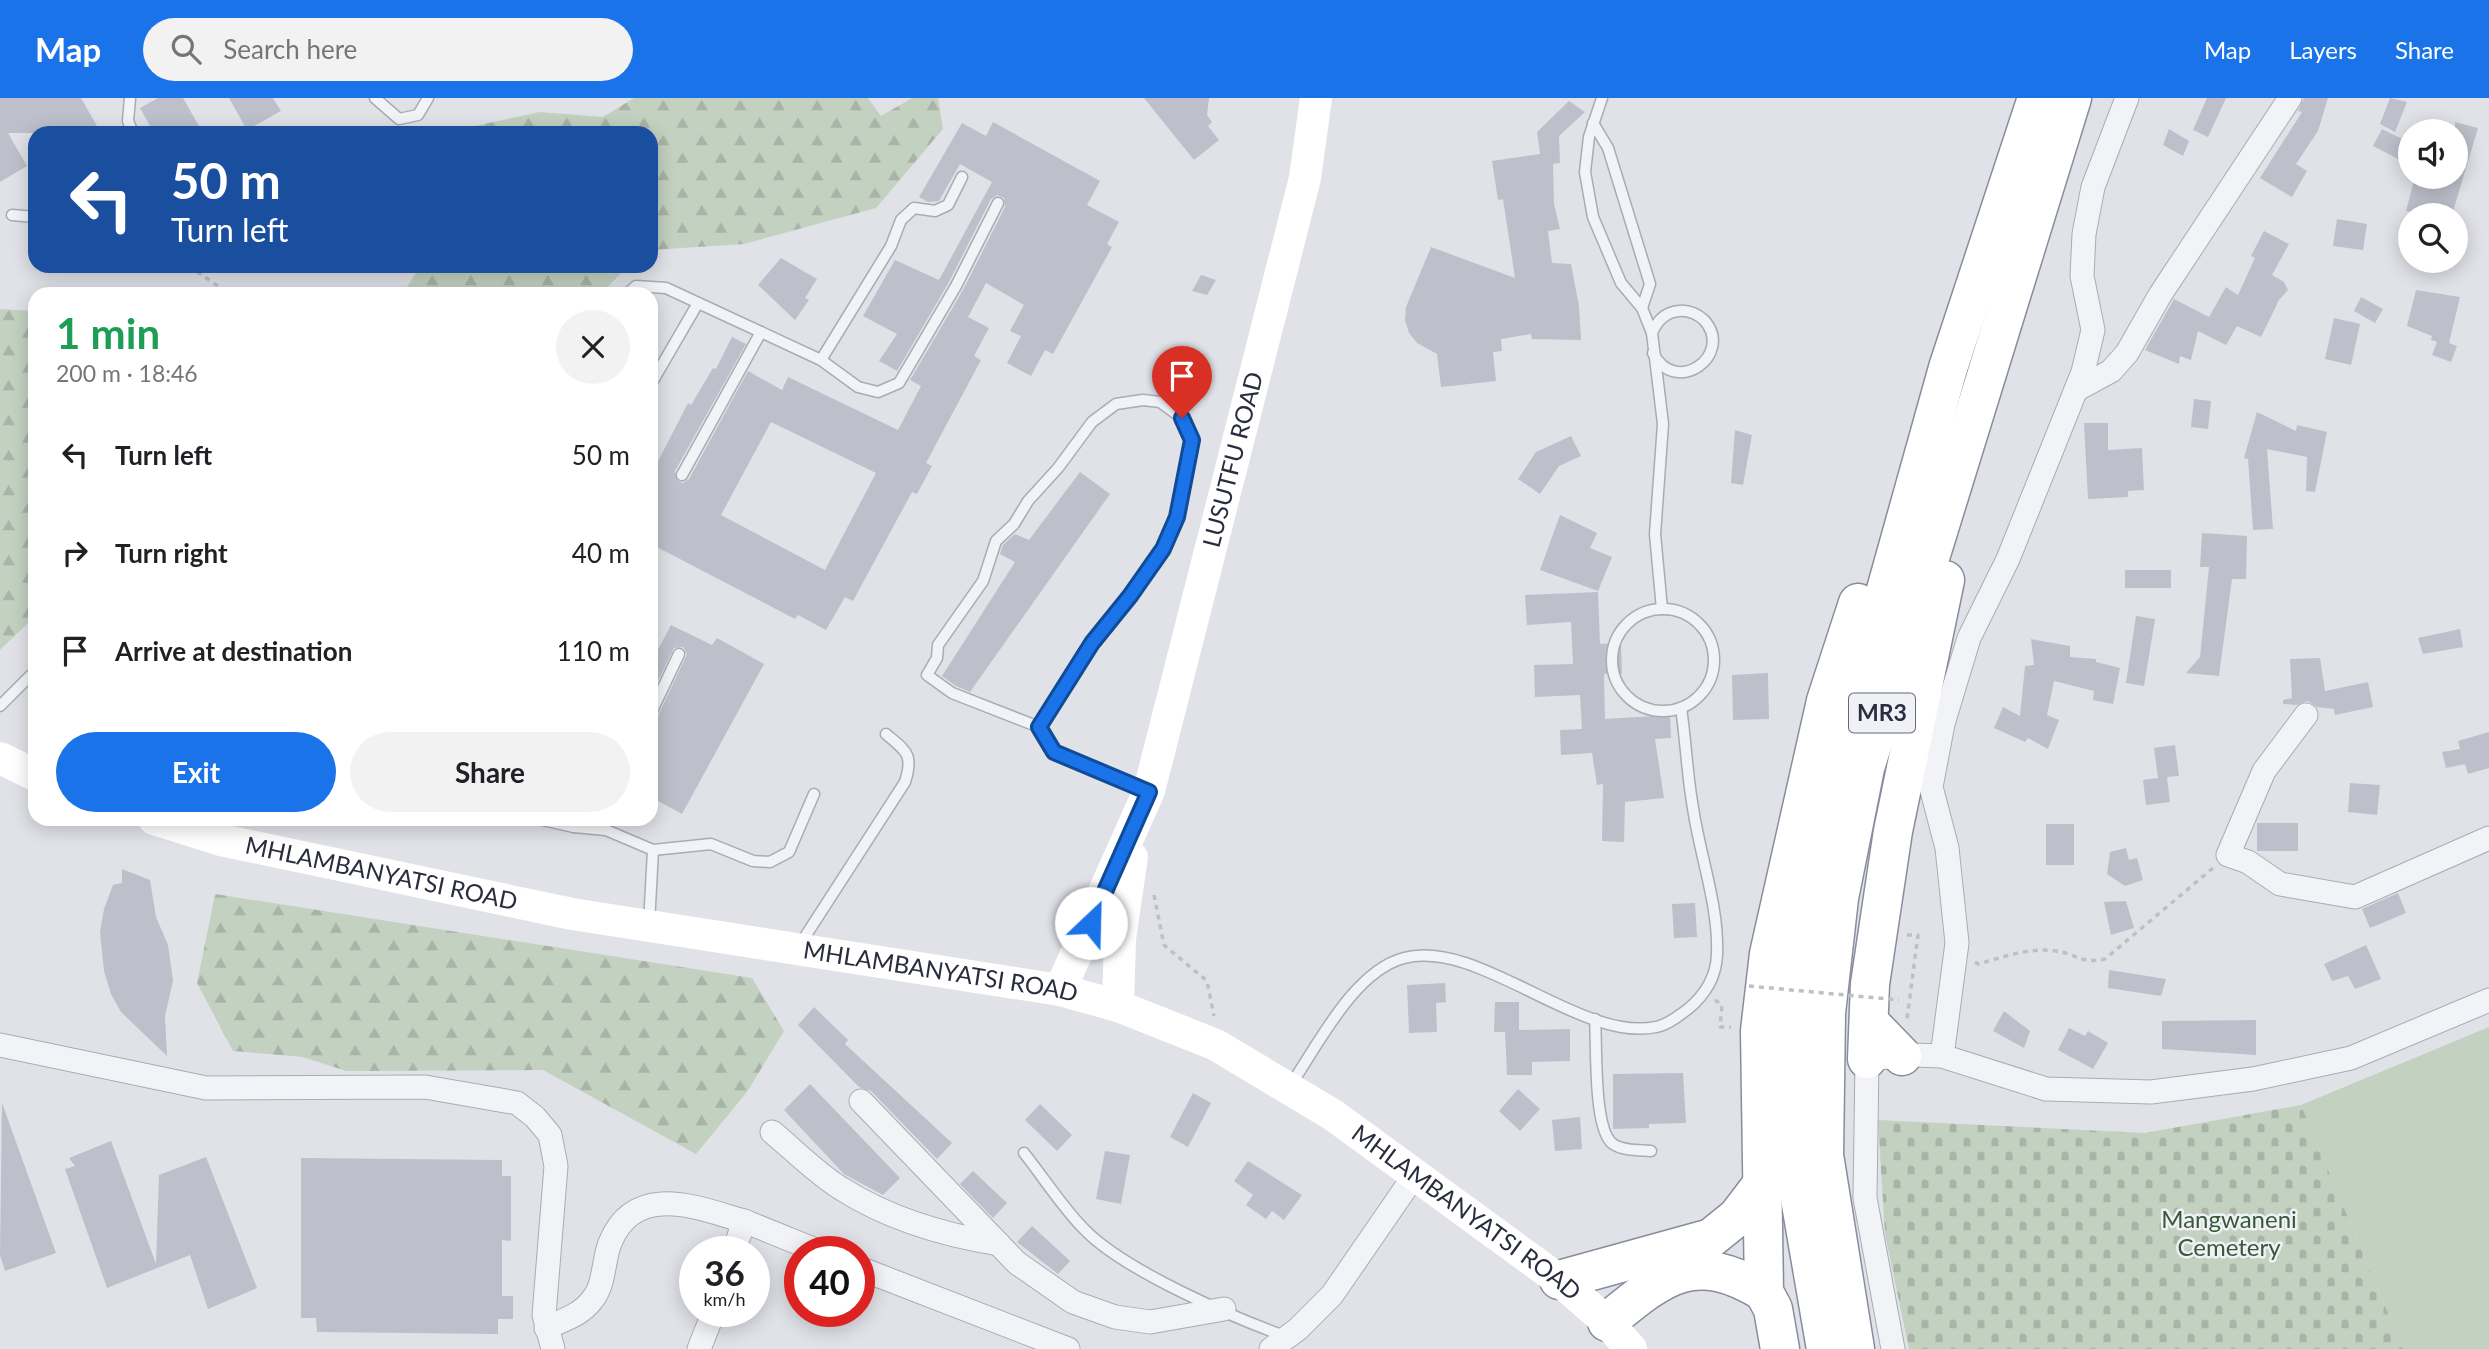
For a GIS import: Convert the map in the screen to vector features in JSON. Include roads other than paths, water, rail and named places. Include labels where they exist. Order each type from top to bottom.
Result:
[{"type":"highway","name":"MR3","points":[[1826,1349],[1800,1198],[1793,1070],[1805,925],[1832,783],[1948,368],[2037,98]]},
{"type":"highway","name":"MR3","points":[[1855,1349],[1824,1154],[1826,1013],[1839,898],[1866,768],[2072,98]]},
{"type":"highway","points":[[1880,1046],[1870,984],[1893,831],[1993,359]]},
{"type":"highway","points":[[1780,1349],[1773,1309],[1764,1292],[1760,1186],[1760,1031],[1769,954],[1826,701],[1866,577],[1948,368]]},
{"type":"highway","points":[[1559,1280],[1711,1238],[1737,1217],[1760,1186]]},
{"type":"highway","points":[[1619,1336],[1651,1286],[1674,1273],[1702,1270],[1729,1274],[1764,1292]]},
{"type":"main road","name":"LUSUTFU ROAD","points":[[1118,1006],[1120,939],[1144,804],[1305,178],[1317,98]]},
{"type":"main road","points":[[0,758],[28,772]]},
{"type":"main road","name":"LUSUTFU ROAD","points":[[1059,990],[1144,804]]},
{"type":"main road","name":"MHLAMBANYATSI ROAD","points":[[178,826],[235,843],[572,914],[1059,990],[1118,1006],[1221,1047],[1333,1115],[1559,1280],[1619,1336]]},
{"type":"street","points":[[1942,1056],[1957,943],[1947,848],[1931,787],[1943,724],[1969,638],[2008,559],[2076,390],[2093,330],[2082,276],[2084,234],[2093,187],[2127,98]]},
{"type":"street","points":[[2076,390],[2111,371],[2127,353],[2160,295],[2290,98]]},
{"type":"street","points":[[2306,715],[2264,771],[2228,855],[2248,862],[2280,884],[2355,897],[2489,838]]},
{"type":"street","points":[[1893,1349],[1866,1198],[1880,1046],[1942,1056],[2046,1089],[2151,1092],[2253,1079],[2351,1058],[2489,1000]]},
{"type":"street","points":[[0,1045],[206,1088],[425,1087],[517,1103],[535,1117],[550,1135],[556,1166],[544,1315],[550,1338],[595,1297],[611,1241],[628,1219],[644,1208],[677,1202],[744,1221],[784,1237]]},
{"type":"street","points":[[861,1101],[1017,1263],[1073,1302],[1115,1317],[1150,1322],[1224,1309]]},
{"type":"street","points":[[772,1132],[842,1189],[890,1214],[962,1238],[999,1244]]},
{"type":"street","points":[[1279,1343],[1332,1295],[1414,1176]]},
{"type":"street","points":[[739,1236],[744,1221]]},
{"type":"street","points":[[875,1274],[1068,1349]]},
{"type":"street","points":[[699,1349],[708,1327]]},
{"type":"lane","points":[[130,98],[130,126]]},
{"type":"lane","points":[[375,98],[398,119],[418,115],[428,98]]},
{"type":"lane","points":[[1602,98],[1593,123],[1585,172],[1593,217],[1621,283],[1642,308],[1652,333],[1652,351],[1663,424],[1655,534],[1662,609]]},
{"type":"lane","points":[[1593,123],[1608,148],[1650,284],[1642,308]]},
{"type":"lane","points":[[821,360],[891,246],[901,220],[914,208],[935,211],[948,205],[962,177]]},
{"type":"lane","points":[[658,287],[666,288],[821,360],[858,387],[878,393],[899,383],[956,286],[998,203]]},
{"type":"lane","points":[[12,215],[28,216]]},
{"type":"lane","points":[[658,372],[698,303]]},
{"type":"lane","points":[[1652,333],[1662,317],[1671,312],[1690,312],[1706,323],[1712,341],[1707,360],[1700,367],[1682,373],[1663,367],[1652,351]]},
{"type":"lane","points":[[682,475],[761,332]]},
{"type":"lane","points":[[1039,727],[1092,643],[1163,549],[1177,517],[1192,440],[1182,418],[1160,402],[1143,400],[1116,404],[1092,422],[1058,468],[1028,501],[1014,524],[996,541],[983,581],[939,645],[937,658],[927,676],[952,693],[1039,727],[1054,752],[1144,804]]},
{"type":"lane","points":[[1662,609],[1676,610],[1700,625],[1713,650],[1711,679],[1704,691],[1681,708],[1665,712],[1634,703],[1614,677],[1612,662],[1620,631],[1639,615],[1662,609]]},
{"type":"lane","points":[[658,698],[679,653]]},
{"type":"lane","points":[[0,706],[28,678]]},
{"type":"lane","points":[[1289,1088],[1352,995],[1378,970],[1404,958],[1433,954],[1478,968],[1595,1019],[1638,1028],[1657,1027],[1674,1019],[1698,1000],[1711,983],[1717,955],[1713,911],[1692,808],[1681,708]]},
{"type":"lane","points":[[798,948],[905,782],[911,765],[907,752],[886,734]]},
{"type":"lane","points":[[587,826],[606,830],[653,850],[711,844],[753,861],[770,862],[789,852],[814,794]]},
{"type":"lane","points":[[606,830],[607,826]]},
{"type":"lane","points":[[649,924],[653,850]]},
{"type":"lane","points":[[1595,1019],[1601,1121],[1610,1142],[1621,1148],[1651,1151]]},
{"type":"lane","points":[[1024,1153],[1084,1230],[1154,1277],[1224,1309],[1279,1343]]},
{"type":"park label","name":"Mangwaneni Cemetery","points":[[2229,1234]]}]
